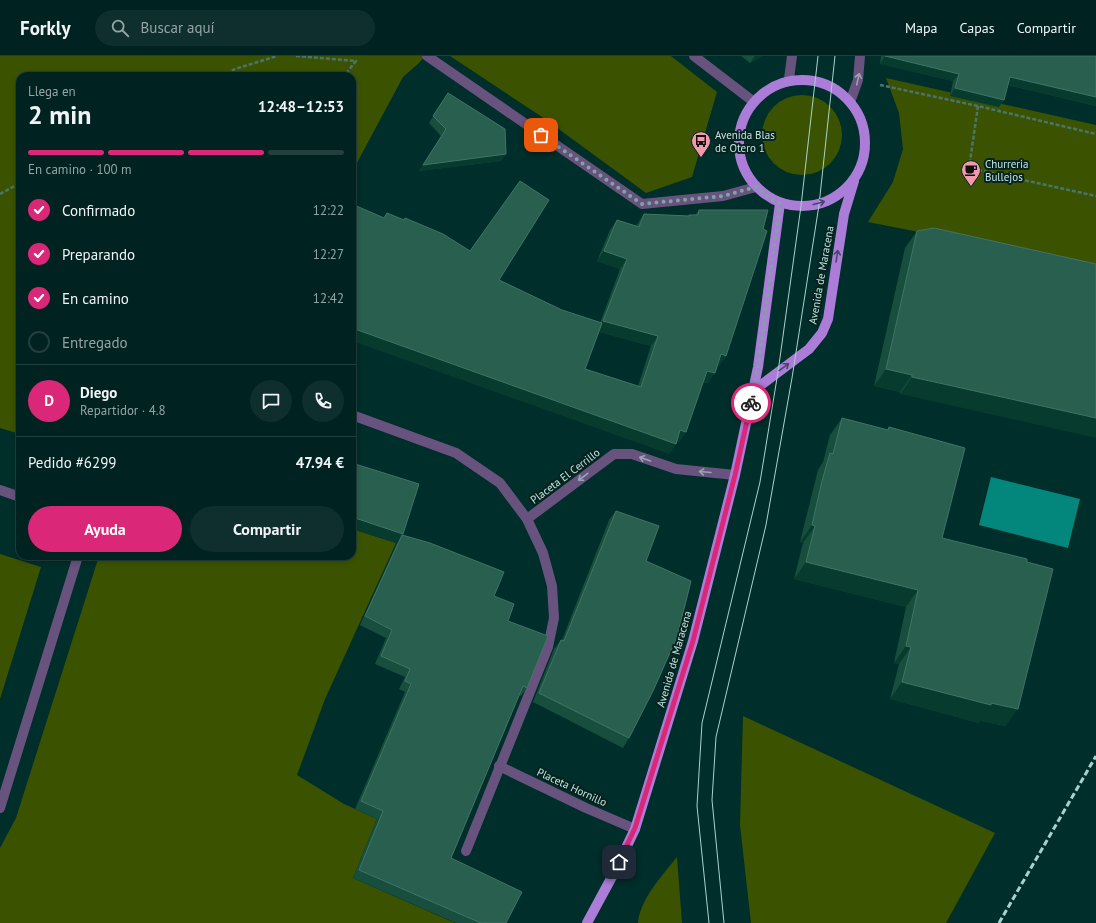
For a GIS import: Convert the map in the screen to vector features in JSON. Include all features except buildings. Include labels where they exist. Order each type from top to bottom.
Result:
[{"type":"main road","points":[[789,79],[810,80],[833,88],[850,102],[861,120],[865,144],[863,162],[854,180],[837,196],[819,205],[794,206],[780,203],[768,197],[756,187],[746,172],[739,154],[739,137],[742,120],[754,102],[766,90],[789,79]]},
{"type":"main road","name":"Avenida de Maracena","points":[[753,391],[809,349],[822,333],[828,319],[844,214],[854,180]]},
{"type":"main road","name":"Avenida de Maracena","points":[[587,923],[614,873],[635,828],[693,641],[735,475],[758,367],[780,203]]},
{"type":"street","points":[[427,56],[642,204],[723,196],[756,187]]},
{"type":"street","points":[[694,56],[754,102]]},
{"type":"street","points":[[789,79],[792,56]]},
{"type":"street","points":[[850,102],[858,80],[860,56]]},
{"type":"street","name":"Placeta El Cerrillo","points":[[356,416],[456,453],[500,483],[527,519],[542,553],[552,586],[554,618],[548,647],[500,766]]},
{"type":"street","name":"Placeta El Cerrillo","points":[[527,519],[614,454],[632,454],[676,469],[735,475]]},
{"type":"street","points":[[0,490],[16,496]]},
{"type":"street","points":[[0,808],[77,560]]},
{"type":"street","points":[[466,850],[500,766]]},
{"type":"street","name":"Placeta Hornillo","points":[[500,766],[586,808],[635,828]]},
{"type":"path","points":[[229,72],[278,56]]},
{"type":"path","points":[[296,56],[356,61],[347,72]]},
{"type":"path","points":[[858,80],[1096,134]]},
{"type":"path","points":[[978,106],[969,168],[1096,196]]},
{"type":"path","points":[[0,194],[16,185]]},
{"type":"green space","points":[[0,56],[425,56],[403,77],[356,165],[356,72],[16,72],[16,433],[0,428]]},
{"type":"green space","points":[[450,56],[671,56],[717,92],[692,177],[646,193],[545,119]]},
{"type":"green space","points":[[886,78],[1096,125],[1096,267],[868,222],[893,182],[903,149],[899,113]]},
{"type":"green space","points":[[802,95],[817,98],[830,107],[839,120],[842,135],[839,150],[830,163],[817,172],[802,175],[787,172],[774,163],[765,150],[762,135],[765,120],[774,107],[787,98]]},
{"type":"green space","points":[[356,530],[396,543],[325,699],[297,775],[344,804],[377,819],[353,878],[455,923],[0,923],[0,848],[16,818],[98,560],[356,560]]},
{"type":"green space","points":[[0,554],[41,567],[0,699]]},
{"type":"green space","points":[[743,716],[995,833],[946,923],[751,923],[740,825]]},
{"type":"green space","points":[[677,857],[682,923],[638,923],[647,897]]},
{"type":"water","points":[[991,477],[1080,499],[1068,548],[979,525]]},
{"type":"tram line","points":[[709,923],[697,806],[702,723],[760,482],[778,372],[801,206],[818,56]]},
{"type":"tram line","points":[[724,923],[712,800],[716,737],[766,525],[792,378],[819,205],[835,56]]},
{"type":"railway","points":[[999,923],[1096,756]]},
{"type":"way so far","points":[[541,135],[642,204],[723,196],[756,187],[768,197],[780,203],[758,367],[751,403]]},
{"type":"place","name":"Avenida Blas de Otero 1","points":[[701,158]]},
{"type":"place","name":"Churreria Bullejos","points":[[971,187]]},
{"type":"route","points":[[619,862],[635,828],[693,641],[735,475],[751,403]]}]
